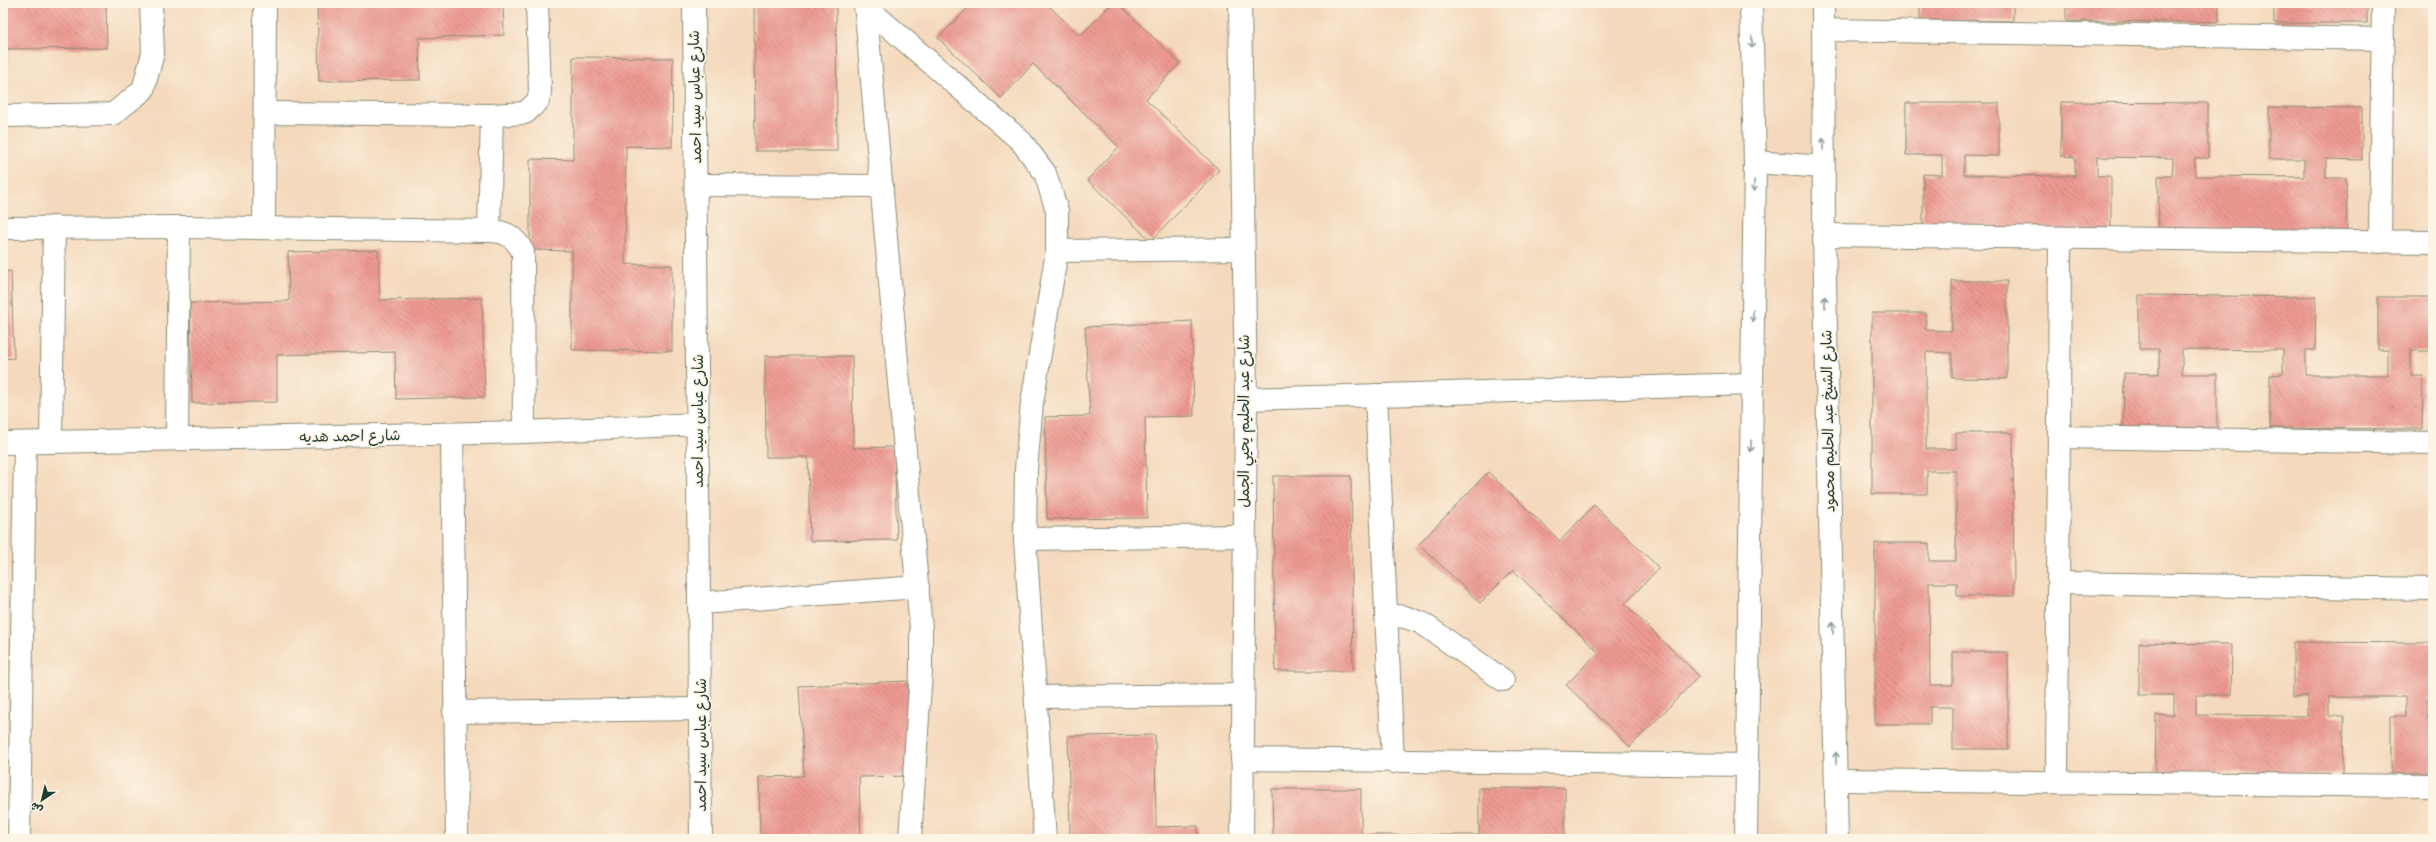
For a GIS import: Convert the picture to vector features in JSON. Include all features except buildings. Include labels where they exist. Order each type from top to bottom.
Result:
[{"type":"street","points":[[3,116],[113,114],[143,90],[153,53],[151,3]]},
{"type":"street","points":[[264,228],[265,3]]},
{"type":"street","points":[[265,113],[492,115],[525,113],[533,108],[538,101],[540,92],[537,3]]},
{"type":"street","name":"شارع عباس سيد احمد","points":[[694,3],[701,839]]},
{"type":"street","name":"شارع عبد الحليم يحيي الجمل","points":[[1240,3],[1246,399],[1242,839]]},
{"type":"street","points":[[1746,839],[1754,162],[1751,3]]},
{"type":"street","name":"شارع الشيخ عبد الحليم محمود","points":[[1823,3],[1824,235],[1836,839]]},
{"type":"street","points":[[2380,242],[2383,3]]},
{"type":"street","points":[[865,4],[918,588],[921,671],[910,839]]},
{"type":"street","points":[[865,4],[1021,141],[1046,173],[1057,211],[1057,251],[1032,403],[1026,469],[1025,539],[1045,839]]},
{"type":"street","points":[[1823,30],[2383,39]]},
{"type":"street","points":[[489,231],[492,115]]},
{"type":"street","points":[[1754,162],[1823,167]]},
{"type":"street","points":[[696,185],[882,186]]},
{"type":"street","points":[[51,442],[54,227]]},
{"type":"street","points":[[177,439],[179,227]]},
{"type":"street","points":[[3,228],[179,227],[499,231],[510,235],[518,243],[523,252],[524,432]]},
{"type":"street","points":[[1824,235],[2433,242]]},
{"type":"street","points":[[2057,782],[2060,238]]},
{"type":"street","points":[[1057,251],[1243,249]]},
{"type":"street","points":[[1246,399],[1752,384]]},
{"type":"street","points":[[1376,395],[1393,762]]},
{"type":"street","name":"شارع احمد هديه","points":[[3,443],[452,434],[698,424]]},
{"type":"street","points":[[452,434],[454,712],[457,839]]},
{"type":"street","points":[[2059,437],[2433,443]]},
{"type":"street","points":[[19,839],[26,443]]},
{"type":"street","points":[[1025,539],[1244,536]]},
{"type":"street","points":[[2058,583],[2433,589]]},
{"type":"street","points":[[700,603],[918,588]]},
{"type":"street","points":[[1386,615],[1405,617],[1422,622],[1503,680]]},
{"type":"street","points":[[1036,697],[1243,695]]},
{"type":"street","points":[[454,712],[700,710]]},
{"type":"street","points":[[1242,759],[1393,762],[1748,765]]},
{"type":"street","points":[[1836,780],[2433,786]]}]
